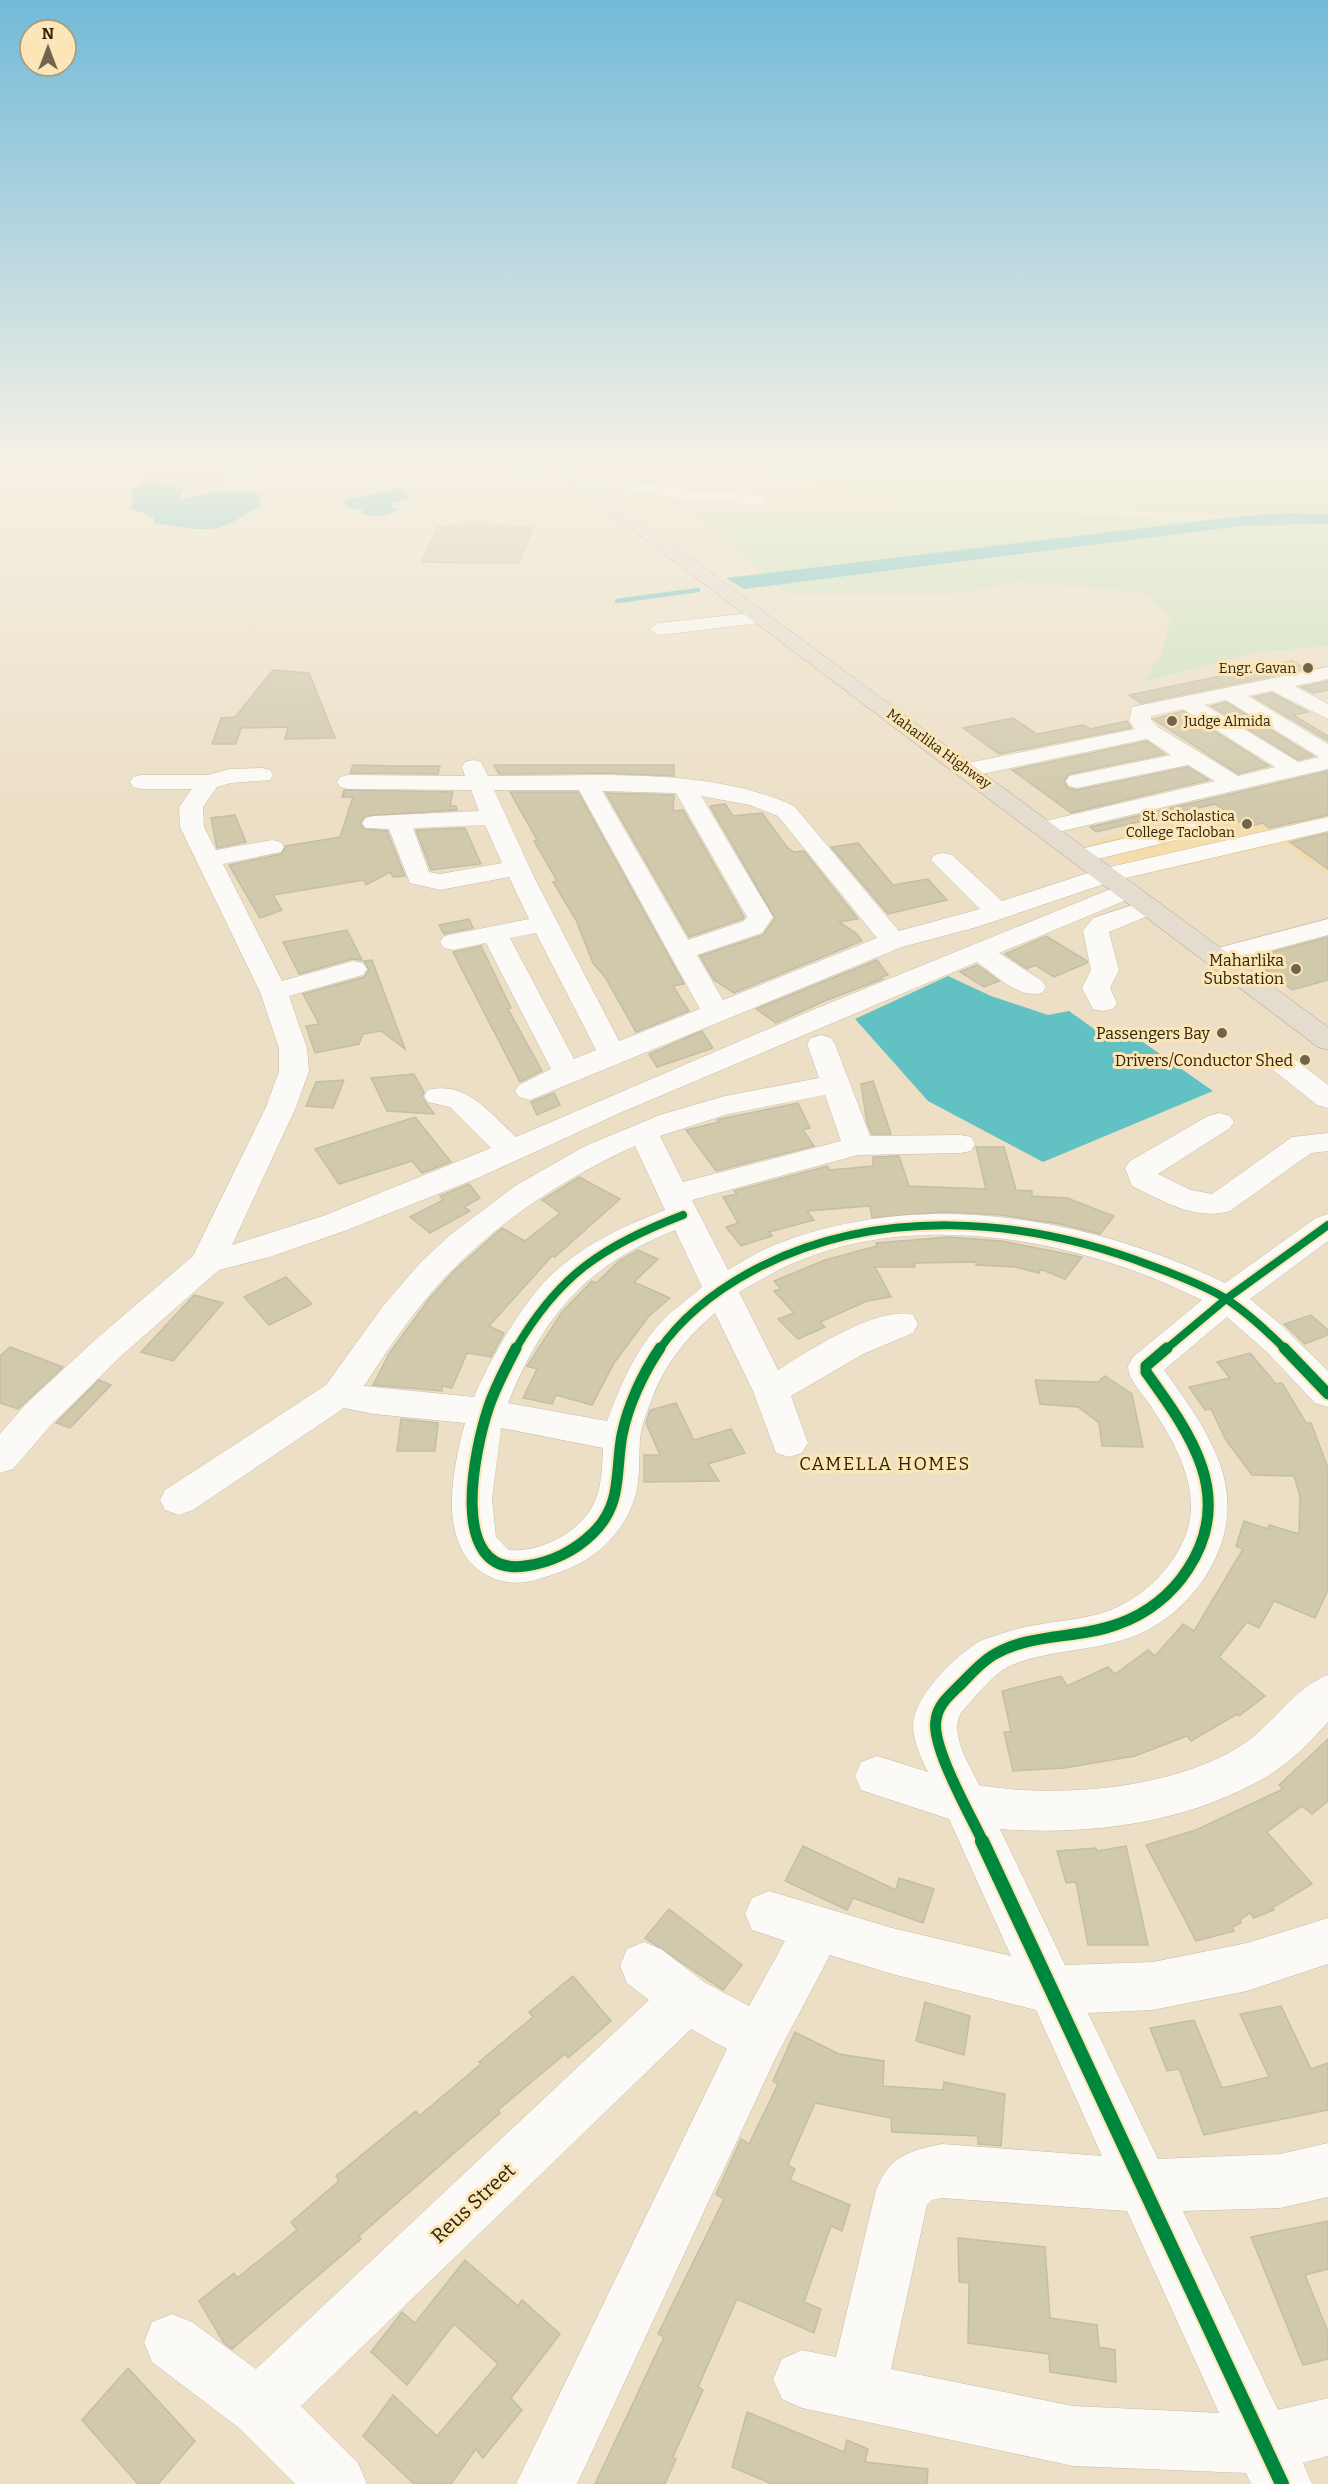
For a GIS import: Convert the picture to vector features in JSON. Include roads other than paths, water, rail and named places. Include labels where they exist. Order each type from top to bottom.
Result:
[{"type":"highway","name":"Maharlika Highway","points":[[706,576],[1328,1041]]},
{"type":"street","points":[[659,629],[762,618]]},
{"type":"street","points":[[1235,784],[1188,758],[1150,732],[1140,722],[1140,712],[1326,674]]},
{"type":"street","points":[[1275,684],[1328,713]]},
{"type":"street","points":[[1229,693],[1328,753]]},
{"type":"street","points":[[1186,702],[1294,770]]},
{"type":"street","points":[[968,770],[1150,732]]},
{"type":"street","points":[[1077,781],[1188,758]]},
{"type":"street","points":[[1045,828],[1328,762]]},
{"type":"street","points":[[348,782],[476,774],[587,784],[683,786],[767,802],[786,810],[892,941]]},
{"type":"street","points":[[476,774],[517,867],[613,1056]]},
{"type":"street","points":[[141,782],[209,782],[230,776],[262,775]]},
{"type":"street","points":[[0,1459],[38,1416],[108,1348],[207,1262],[281,1107],[294,1071],[293,1048],[271,985],[192,827],[190,815],[197,796],[209,782]]},
{"type":"street","points":[[587,784],[717,1014]]},
{"type":"street","points":[[682,951],[753,927],[760,917],[683,786]]},
{"type":"street","points":[[374,824],[494,817]]},
{"type":"street","points":[[399,823],[418,878],[440,882],[517,867]]},
{"type":"street","points":[[207,1262],[258,1249],[335,1223],[512,1150],[633,1096],[1128,891],[1328,824]]},
{"type":"street","points":[[1082,856],[1197,828]]},
{"type":"street","points":[[207,859],[272,847]]},
{"type":"street","points":[[943,860],[997,911]]},
{"type":"street","points":[[530,1091],[567,1072],[613,1056],[892,941],[997,911],[1128,891]]},
{"type":"street","points":[[1103,1003],[1096,988],[1105,970],[1096,931],[1128,891]]},
{"type":"street","points":[[453,942],[545,923]]},
{"type":"street","points":[[1215,957],[1328,927]]},
{"type":"street","points":[[494,933],[567,1072]]},
{"type":"street","points":[[980,952],[1032,987]]},
{"type":"street","points":[[271,985],[353,969]]},
{"type":"street","points":[[821,1044],[858,1146]]},
{"type":"street","points":[[1283,1064],[1328,1099]]},
{"type":"street","points":[[179,1500],[339,1394],[404,1303],[432,1271],[463,1241],[530,1188],[588,1155],[643,1132],[710,1109],[835,1084]]},
{"type":"street","points":[[439,1096],[460,1101],[512,1150]]},
{"type":"street","points":[[1219,1122],[1142,1168],[1143,1179],[1194,1202],[1207,1205],[1219,1204],[1303,1144],[1328,1142]]},
{"type":"street","points":[[643,1132],[771,1391],[789,1443]]},
{"type":"street","points":[[960,1144],[858,1146],[679,1204],[568,1277],[536,1318],[507,1364],[486,1412],[476,1461],[472,1510],[480,1547],[499,1564],[532,1567],[555,1560],[590,1536],[615,1508],[622,1438],[648,1368],[674,1329],[721,1287],[780,1257],[837,1237],[889,1226],[954,1223],[1090,1243],[1154,1265],[1226,1299],[1268,1333],[1328,1394]]},
{"type":"street","points":[[1273,2464],[965,1804],[938,1740],[935,1724],[939,1707],[994,1653],[1113,1626],[1149,1608],[1172,1591],[1201,1551],[1210,1529],[1211,1506],[1201,1459],[1176,1413],[1146,1372],[1146,1366],[1226,1299],[1328,1225]]},
{"type":"street","points":[[771,1391],[846,1346],[901,1324]]},
{"type":"street","points":[[339,1394],[374,1401],[486,1412],[622,1438]]},
{"type":"street","points":[[877,1776],[965,1804],[1038,1811],[1103,1807],[1161,1799],[1215,1780],[1252,1762],[1292,1731],[1328,1693]]},
{"type":"street","points":[[769,1914],[892,1951],[1053,1990],[1153,1986],[1247,1967],[1328,1941]]},
{"type":"street","points":[[546,2484],[758,2039],[818,1929]]},
{"type":"street","points":[[644,1966],[686,1999],[758,2039]]},
{"type":"street","name":"Reus Street","points":[[260,2408],[297,2368],[686,1999]]},
{"type":"street","points":[[857,2390],[903,2190],[918,2176],[942,2171],[1145,2186],[1280,2181],[1328,2170]]},
{"type":"street","points":[[172,2342],[260,2408],[337,2484]]},
{"type":"street","points":[[802,2379],[1073,2436],[1273,2464],[1328,2427]]},
{"type":"water","points":[[743,576],[847,576],[744,589],[726,578]]},
{"type":"water","points":[[948,976],[991,996],[1048,1015],[1069,1011],[1104,1036],[1127,1031],[1213,1091],[1043,1162],[928,1101],[855,1019]]},
{"type":"waterway","points":[[617,601],[698,590]]},
{"type":"place","name":"Engr. Gavan","points":[[1308,668]]},
{"type":"place","name":"Judge Almida","points":[[1172,721]]},
{"type":"place","name":"St. Scholastica College Tacloban","points":[[1247,824]]},
{"type":"place","name":"Maharlika Substation","points":[[1296,969]]},
{"type":"place","name":"Passengers Bay","points":[[1222,1033]]},
{"type":"place","name":"Drivers/Conductor Shed","points":[[1305,1060]]},
{"type":"district","name":"CAMELLA HOMES","points":[[885,1464]]}]
